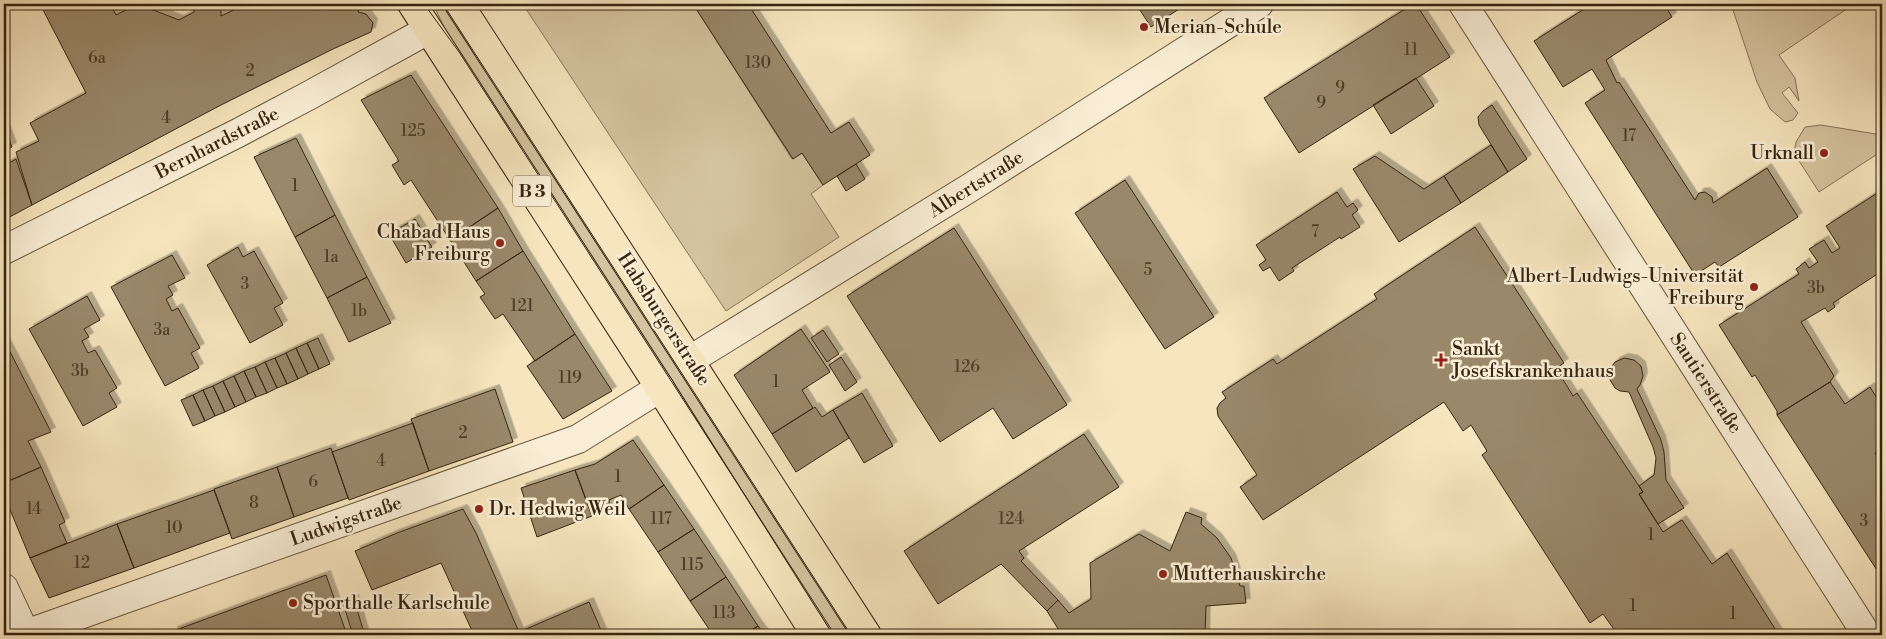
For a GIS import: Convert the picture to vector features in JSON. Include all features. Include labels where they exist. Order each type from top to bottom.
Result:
[{"type":"main road","name":"B 3","points":[[412,4],[660,388],[816,635]]},
{"type":"main road","name":"Habsburgerstraße","points":[[466,7],[867,635]]},
{"type":"street","name":"Albertstraße","points":[[690,360],[971,187],[1259,4]]},
{"type":"street","name":"Sautierstraße","points":[[1463,4],[1867,635]]},
{"type":"street","name":"Bernhardstraße","points":[[4,250],[236,134],[428,30]]},
{"type":"street","name":"Ludwigstraße","points":[[25,635],[578,439],[660,388]]},
{"type":"street","points":[[4,588],[25,635]]},
{"type":"shaded area","points":[[433,4],[451,4],[858,635],[827,635],[462,65]]},
{"type":"shaded area","points":[[526,4],[693,4],[792,159],[802,153],[823,185],[811,194],[839,237],[726,311],[524,6]]},
{"type":"shaded area","points":[[1731,4],[1865,4],[1851,6],[1779,55],[1795,78],[1799,101],[1789,87],[1782,93],[1798,113],[1793,120],[1785,122],[1770,109],[1757,82]]},
{"type":"shaded area","points":[[1821,125],[1882,135],[1882,151],[1819,192],[1794,153],[1796,142],[1805,127]]},
{"type":"building","points":[[40,4],[110,4],[116,15],[138,4],[179,20],[194,12],[195,5],[199,4],[218,4],[221,9],[221,16],[240,7],[241,4],[361,4],[358,12],[366,14],[373,23],[371,32],[221,105],[32,205],[16,152],[39,141],[30,123],[86,93]]},
{"type":"building","points":[[693,4],[748,4],[831,133],[849,122],[870,155],[823,185],[802,153],[793,159]]},
{"type":"building","points":[[1136,4],[1187,4],[1151,27]]},
{"type":"building","points":[[1413,4],[1416,4],[1450,57],[1299,153],[1264,98]]},
{"type":"building","points":[[1592,4],[1664,4],[1672,17],[1606,60],[1617,83],[1619,82],[1695,200],[1699,193],[1705,192],[1712,197],[1713,203],[1767,168],[1798,217],[1719,267],[1715,262],[1695,275],[1585,103],[1605,90],[1592,69],[1563,87],[1534,41]]},
{"type":"building","points":[[411,75],[498,208],[450,240],[411,180],[404,185],[392,165],[399,161],[361,100]]},
{"type":"building","points":[[1416,78],[1434,106],[1391,134],[1373,105]]},
{"type":"building","points":[[1492,105],[1527,159],[1508,172],[1479,125],[1478,117]]},
{"type":"building","points":[[4,126],[12,147],[4,151]]},
{"type":"building","points":[[296,138],[335,215],[295,237],[254,157]]},
{"type":"building","points":[[1491,145],[1508,172],[1461,203],[1444,176]]},
{"type":"building","points":[[1375,156],[1424,189],[1444,176],[1461,203],[1399,242],[1353,169]]},
{"type":"building","points":[[16,159],[32,205],[4,220],[4,166]]},
{"type":"building","points":[[856,164],[865,179],[846,191],[837,176]]},
{"type":"building","points":[[1125,180],[1214,317],[1165,349],[1075,213]]},
{"type":"building","points":[[1882,190],[1882,271],[1833,303],[1835,307],[1828,312],[1825,308],[1801,322],[1834,376],[1830,382],[1777,415],[1777,411],[1755,375],[1752,377],[1719,325],[1799,274],[1796,269],[1805,262],[1809,268],[1818,262],[1809,249],[1824,240],[1832,253],[1840,248],[1826,226]]},
{"type":"building","points":[[1337,192],[1347,207],[1353,203],[1358,210],[1352,215],[1360,227],[1341,239],[1340,237],[1292,268],[1294,271],[1279,281],[1270,267],[1263,271],[1259,265],[1266,260],[1256,245]]},
{"type":"building","points":[[498,208],[523,251],[476,281],[450,240]]},
{"type":"building","points":[[335,215],[367,277],[327,298],[295,237]]},
{"type":"building","points":[[415,219],[432,247],[406,263],[389,234]]},
{"type":"building","points":[[1475,227],[1564,363],[1556,368],[1573,396],[1577,393],[1643,492],[1639,494],[1663,532],[1682,520],[1712,564],[1727,553],[1779,635],[1618,635],[1603,614],[1590,623],[1482,455],[1487,451],[1471,425],[1463,431],[1444,402],[1263,520],[1240,487],[1257,475],[1218,416],[1217,408],[1226,398],[1222,392],[1273,359],[1277,364],[1377,299],[1374,294]]},
{"type":"building","points":[[954,228],[1067,405],[1013,439],[993,408],[940,442],[847,296]]},
{"type":"building","points":[[238,247],[243,257],[254,251],[283,303],[274,308],[283,325],[250,343],[207,265]]},
{"type":"building","points":[[523,251],[575,334],[535,361],[503,314],[495,319],[480,297],[485,294],[476,281]]},
{"type":"building","points":[[172,255],[185,278],[168,286],[173,295],[166,299],[172,311],[178,308],[200,348],[191,353],[199,368],[165,386],[111,287]]},
{"type":"building","points":[[367,277],[391,323],[349,342],[327,298]]},
{"type":"building","points":[[87,296],[100,320],[84,329],[89,337],[82,341],[88,353],[95,350],[117,388],[109,393],[117,407],[83,426],[29,329]]},
{"type":"building","points":[[801,329],[830,372],[802,390],[813,408],[772,434],[734,375]]},
{"type":"building","points":[[823,330],[839,354],[827,362],[811,338]]},
{"type":"building","points":[[575,334],[612,391],[563,419],[527,366]]},
{"type":"building","points":[[318,338],[330,364],[319,369],[307,343]]},
{"type":"building","points":[[4,343],[51,432],[28,441],[41,467],[4,483]]},
{"type":"building","points":[[307,343],[319,369],[308,374],[296,348]]},
{"type":"building","points":[[296,348],[308,374],[298,379],[286,353]]},
{"type":"building","points":[[286,353],[298,379],[287,384],[275,358]]},
{"type":"building","points":[[841,357],[857,382],[845,391],[829,365]]},
{"type":"building","points":[[275,358],[287,384],[277,388],[265,362]]},
{"type":"building","points":[[1624,358],[1634,360],[1641,366],[1643,376],[1637,389],[1661,440],[1666,480],[1684,508],[1658,524],[1639,494],[1643,492],[1639,486],[1654,475],[1656,458],[1653,447],[1629,392],[1620,391],[1615,388],[1610,380],[1609,375],[1612,366],[1615,362]]},
{"type":"building","points":[[265,362],[277,388],[267,393],[255,367]]},
{"type":"building","points":[[255,367],[267,393],[256,397],[244,371]]},
{"type":"building","points":[[244,371],[256,397],[246,402],[234,376]]},
{"type":"building","points":[[234,376],[246,402],[235,407],[223,381]]},
{"type":"building","points":[[223,381],[235,407],[225,412],[213,386]]},
{"type":"building","points":[[1830,382],[1845,404],[1870,387],[1882,406],[1882,448],[1875,453],[1882,464],[1882,578],[1777,415]]},
{"type":"building","points":[[213,386],[225,412],[215,416],[203,390]]},
{"type":"building","points":[[495,389],[513,442],[429,471],[411,419]]},
{"type":"building","points":[[203,390],[215,416],[205,421],[193,395]]},
{"type":"building","points":[[862,393],[893,446],[864,463],[833,410]]},
{"type":"building","points":[[193,395],[205,421],[193,426],[181,400]]},
{"type":"building","points":[[815,407],[822,417],[833,410],[849,438],[796,472],[772,434]]},
{"type":"building","points":[[413,423],[429,471],[349,500],[332,452]]},
{"type":"building","points":[[1084,434],[1119,487],[1019,551],[1024,558],[1021,561],[1058,600],[1047,611],[1001,564],[938,604],[904,551]]},
{"type":"building","points":[[633,440],[664,485],[629,509],[621,495],[609,500],[610,507],[592,516],[575,470],[595,464]]},
{"type":"building","points":[[331,448],[348,498],[294,517],[277,467]]},
{"type":"building","points":[[41,467],[65,522],[59,525],[67,543],[30,558],[4,495],[4,483]]},
{"type":"building","points":[[277,467],[294,517],[232,539],[214,489]]},
{"type":"building","points":[[575,470],[592,516],[537,537],[521,488]]},
{"type":"building","points":[[664,485],[694,529],[658,552],[629,509]]},
{"type":"building","points":[[214,490],[230,533],[134,568],[117,524]]},
{"type":"building","points":[[463,509],[476,533],[519,632],[589,602],[603,635],[474,635],[441,563],[372,590],[355,551],[397,533]]},
{"type":"building","name":"Mutterhauskirche","points":[[1186,512],[1202,518],[1201,524],[1217,538],[1231,558],[1240,586],[1244,586],[1246,603],[1206,606],[1205,635],[1057,635],[1060,632],[1047,611],[1058,600],[1069,613],[1091,599],[1090,563],[1139,534],[1170,551]]},
{"type":"building","points":[[117,524],[134,568],[49,598],[30,558]]},
{"type":"building","points":[[694,529],[726,577],[690,601],[658,552]]},
{"type":"building","name":"Sporthalle Karlschule","points":[[326,575],[347,635],[175,635],[173,631]]},
{"type":"building","points":[[726,577],[758,626],[744,635],[713,635],[690,601]]},
{"type":"building","points":[[354,599],[364,633],[356,635],[353,635],[343,603]]},
{"type":"building","points":[[758,626],[765,635],[744,635]]},
{"type":"tram line","points":[[424,4],[459,52],[835,635]]},
{"type":"tram line","points":[[443,4],[851,635]]},
{"type":"place","name":"Merian-Schule","points":[[1144,27]]},
{"type":"place","name":"Urknall","points":[[1824,153]]},
{"type":"place","name":"Chabad Haus Freiburg","points":[[500,243]]},
{"type":"place","name":"Albert-Ludwigs-Universität Freiburg","points":[[1754,287]]},
{"type":"place","name":"Sankt Josefskrankenhaus","points":[[1441,360]]},
{"type":"place","name":"Dr. Hedwig Weil","points":[[479,509]]},
{"type":"place","name":"Mutterhauskirche","points":[[1163,574]]},
{"type":"place","name":"Sporthalle Karlschule","points":[[293,603]]}]
